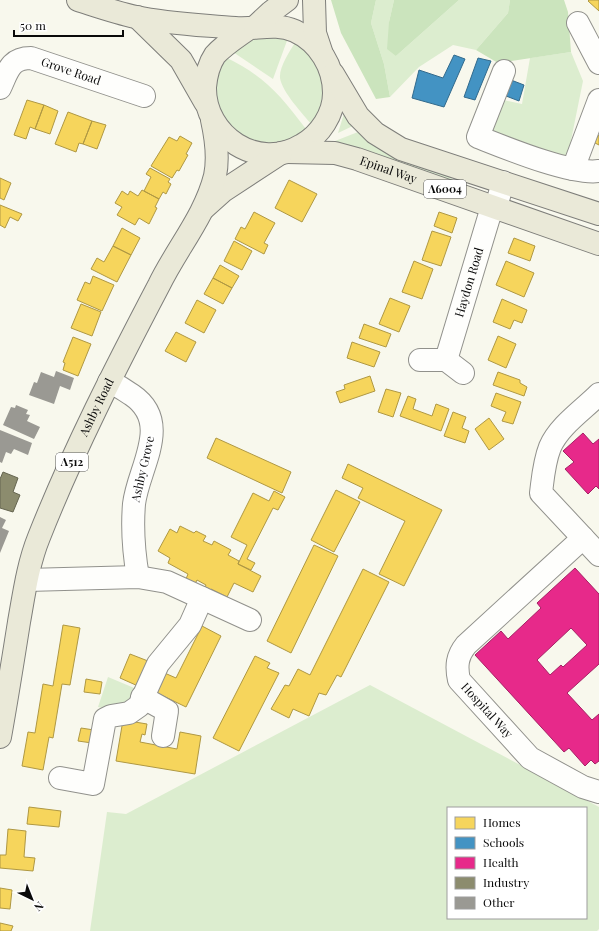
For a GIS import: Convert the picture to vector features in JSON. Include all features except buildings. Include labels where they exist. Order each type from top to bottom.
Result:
[{"type":"main road","points":[[78,0],[137,18],[252,28],[271,26],[291,29],[304,36],[321,51]]},
{"type":"main road","points":[[210,113],[206,81],[214,57],[220,50],[252,28],[288,0]]},
{"type":"main road","points":[[137,18],[181,60],[219,131],[230,141],[243,149],[258,153],[284,153],[303,145],[316,134],[327,120],[334,96],[331,71],[321,51],[315,33],[314,0]]},
{"type":"main road","name":"Epinal Way","points":[[331,71],[358,116],[375,132],[401,149],[599,214]]},
{"type":"main road","name":"Ashby Road","points":[[0,737],[27,580],[38,539],[108,382],[161,280],[203,209],[215,175],[217,144],[210,113]]},
{"type":"main road","name":"Ashby Road","points":[[203,209],[223,191],[284,153]]},
{"type":"main road","name":"Epinal Way","points":[[284,153],[335,153],[357,159],[599,244]]},
{"type":"street","points":[[578,23],[599,63]]},
{"type":"street","name":"Grove Road","points":[[0,88],[14,63],[21,58],[31,58],[124,82],[144,96]]},
{"type":"street","points":[[504,71],[478,137],[512,150],[573,169],[599,172]]},
{"type":"street","points":[[573,169],[599,100]]},
{"type":"street","name":"Haydon Road","points":[[446,360],[489,217],[496,207],[503,182]]},
{"type":"street","points":[[420,360],[446,360],[463,373]]},
{"type":"street","name":"Ashby Grove","points":[[108,382],[117,385],[142,402],[152,423],[152,439],[134,504],[134,552],[138,577]]},
{"type":"street","points":[[599,394],[557,436],[551,446],[543,473],[541,493],[599,555]]},
{"type":"street","name":"Hospital Way","points":[[582,538],[466,645],[458,657],[457,668],[459,680],[530,758],[583,787],[599,792]]},
{"type":"street","points":[[27,580],[138,577],[167,582],[250,620]]},
{"type":"street","points":[[60,778],[92,784],[105,719],[111,716],[129,714],[139,706],[158,664],[190,625],[202,598]]},
{"type":"street","points":[[142,697],[167,711],[163,736]]},
{"type":"green space","points":[[331,0],[376,0],[371,23],[384,64],[390,97],[376,99],[341,33]]},
{"type":"green space","points":[[376,0],[394,0],[389,22],[396,56],[459,0],[510,0],[508,13],[476,50],[453,45],[419,67],[390,97],[384,64],[371,23]]},
{"type":"green space","points":[[394,0],[459,0],[396,56],[387,49],[389,22]]},
{"type":"green space","points":[[510,0],[564,0],[568,12],[571,52],[498,63],[476,50],[508,13]]},
{"type":"green space","points":[[256,35],[288,38],[273,79],[230,50]]},
{"type":"green space","points":[[296,41],[317,62],[324,89],[319,113],[312,125],[289,96],[280,78],[283,64]]},
{"type":"green space","points":[[571,52],[583,81],[567,160],[489,133],[499,99],[522,104],[530,58]]},
{"type":"green space","points":[[225,57],[262,79],[271,87],[306,129],[296,137],[281,143],[265,144],[232,133],[214,106],[217,72]]},
{"type":"green space","points":[[346,107],[357,124],[338,133]]},
{"type":"green space","points":[[363,130],[447,174],[460,187],[351,146],[330,143]]},
{"type":"green space","points":[[108,677],[139,690],[134,700],[117,711],[98,707]]},
{"type":"green space","points":[[370,685],[599,807],[599,929],[597,931],[90,931],[107,812],[126,814]]}]
